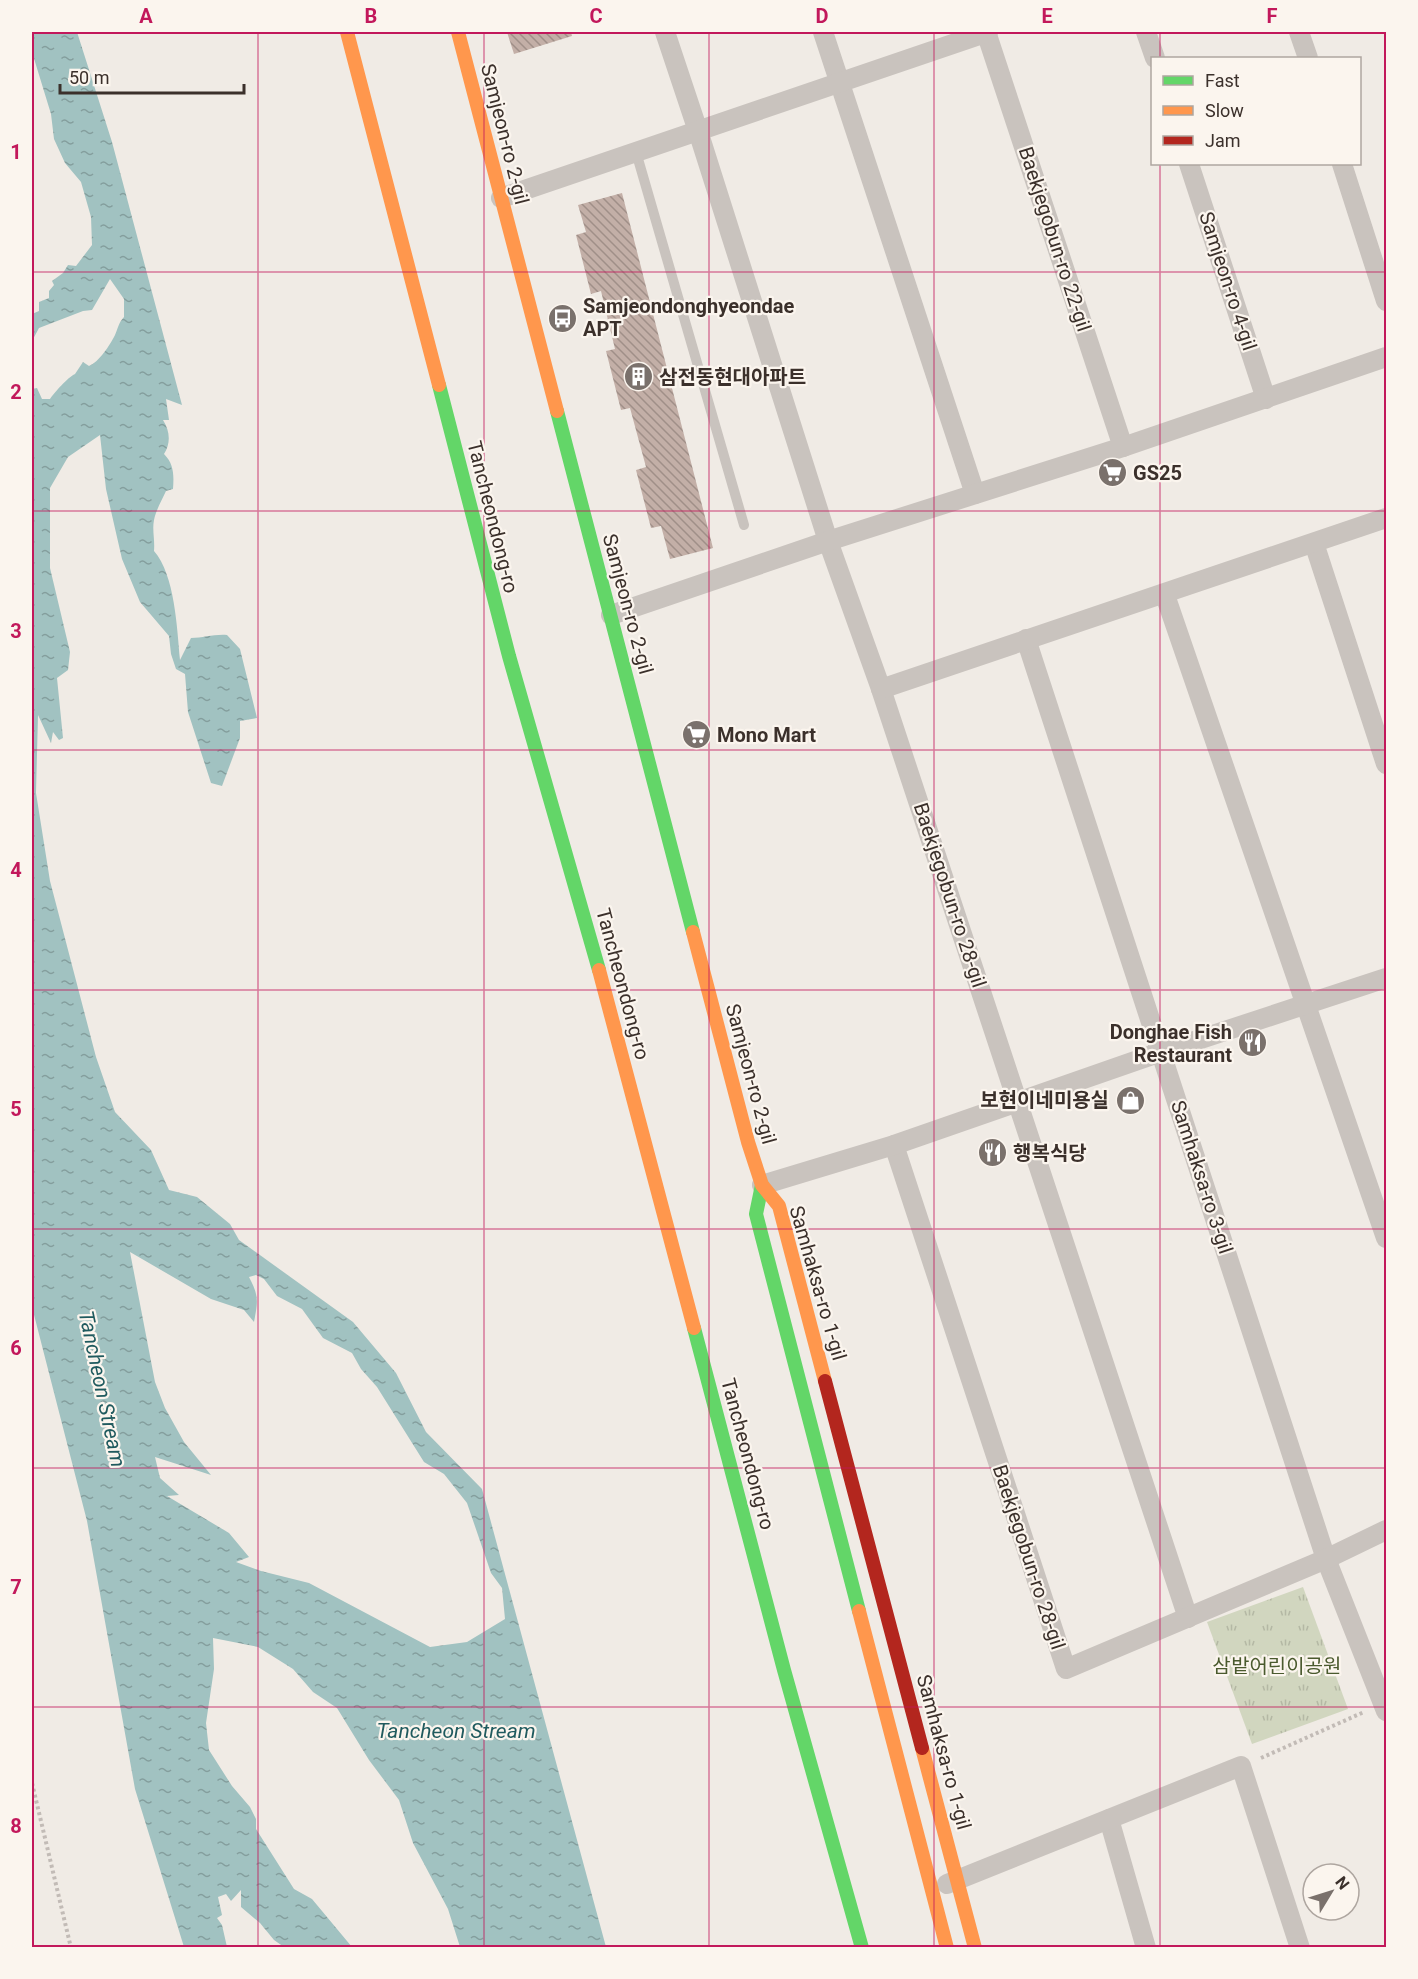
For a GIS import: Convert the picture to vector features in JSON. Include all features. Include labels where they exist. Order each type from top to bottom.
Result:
[{"type":"street","name":"Tancheondong-ro","points":[[347,32],[508,656],[606,994],[784,1670],[862,1947]]},
{"type":"street","name":"Samjeon-ro 2-gil","points":[[458,32],[748,1142],[762,1185]]},
{"type":"street","points":[[665,32],[828,541]]},
{"type":"street","points":[[823,32],[975,494]]},
{"type":"street","name":"Baekjegobun-ro 22-gil","points":[[501,198],[987,32],[1124,447]]},
{"type":"street","points":[[1146,32],[1155,57]]},
{"type":"street","points":[[1299,32],[1308,57]]},
{"type":"street","name":"Samjeon-ro 4-gil","points":[[1189,165],[1266,399]]},
{"type":"street","points":[[1342,165],[1386,301]]},
{"type":"street","points":[[611,615],[828,541],[1124,447],[1386,357]]},
{"type":"street","points":[[881,689],[1026,639],[1165,595],[1386,518]]},
{"type":"street","name":"Baekjegobun-ro 28-gil","points":[[828,541],[881,689],[1188,1618],[1066,1669],[894,1144]]},
{"type":"street","points":[[1314,543],[1386,764]]},
{"type":"street","points":[[1165,595],[1386,1238]]},
{"type":"street","name":"Samhaksa-ro 3-gil","points":[[1026,639],[1326,1559],[1385,1705]]},
{"type":"street","points":[[762,1185],[894,1144],[1161,1052],[1386,978]]},
{"type":"street","name":"Samhaksa-ro 1-gil","points":[[762,1185],[779,1206],[975,1947]]},
{"type":"street","name":"Samhaksa-ro 1-gil","points":[[762,1185],[756,1214],[947,1947]]},
{"type":"street","points":[[1188,1618],[1326,1559],[1386,1530]]},
{"type":"street","points":[[932,1888],[958,1881],[1241,1766],[1300,1947]]},
{"type":"street","points":[[1109,1819],[1146,1947]]},
{"type":"lane","points":[[636,152],[744,525]]},
{"type":"path","points":[[1241,1766],[1385,1705]]},
{"type":"path","points":[[32,1783],[71,1947]]},
{"type":"green space","name":"삼밭어린이공원","points":[[1303,1587],[1348,1709],[1252,1744],[1207,1622]]},
{"type":"water","name":"Tancheon Stream","points":[[32,32],[77,32],[112,142],[182,405],[166,399],[169,420],[163,420],[169,441],[164,454],[173,470],[173,489],[166,491],[156,513],[153,528],[154,551],[161,561],[174,602],[180,660],[191,638],[227,635],[240,649],[257,718],[240,721],[240,738],[222,786],[211,783],[188,712],[185,674],[176,669],[169,636],[140,602],[122,559],[106,489],[100,435],[68,457],[50,488],[50,568],[70,652],[68,670],[57,678],[63,738],[59,740],[53,732],[51,743],[38,715],[36,793],[50,881],[96,1057],[115,1112],[151,1150],[169,1190],[197,1197],[230,1224],[239,1240],[353,1322],[396,1373],[426,1432],[482,1489],[606,1947],[460,1947],[448,1909],[413,1843],[399,1800],[369,1760],[337,1708],[313,1692],[293,1669],[258,1647],[213,1638],[214,1669],[206,1723],[209,1750],[232,1786],[250,1807],[256,1819],[256,1829],[294,1889],[312,1899],[352,1947],[284,1947],[241,1907],[241,1890],[231,1901],[226,1894],[218,1897],[222,1915],[217,1918],[222,1925],[227,1947],[184,1947],[135,1789],[87,1521],[32,1307],[32,389],[37,388],[42,399],[50,399],[75,374],[83,362],[89,366],[97,361],[110,344],[124,317],[124,299],[110,279],[92,310],[83,311],[39,328],[32,341],[32,314],[39,311],[39,302],[49,298],[49,291],[54,285],[52,281],[63,273],[68,265],[76,266],[92,245],[91,217],[81,182],[65,163],[54,139],[51,114],[32,52]],"holes":[[[130,1252],[211,1299],[244,1310],[254,1322],[257,1299],[249,1277],[256,1275],[264,1279],[277,1296],[302,1309],[323,1338],[352,1353],[361,1369],[377,1387],[424,1462],[444,1474],[467,1503],[491,1573],[502,1588],[505,1619],[467,1642],[430,1647],[309,1583],[236,1562],[249,1557],[229,1533],[167,1496],[179,1495],[160,1478],[155,1457],[211,1475],[184,1442],[165,1408],[155,1382]]]},
{"type":"building","points":[[507,32],[571,32],[572,36],[514,54]]},
{"type":"building","name":"삼전동현대아파트","points":[[622,193],[713,548],[670,559],[661,526],[651,528],[636,470],[646,467],[630,408],[621,410],[606,351],[615,349],[601,291],[591,294],[576,235],[586,232],[578,205]]},
{"type":"traffic: fast","points":[[439,385],[509,656],[599,970]]},
{"type":"traffic: fast","points":[[557,411],[693,932]]},
{"type":"traffic: fast","points":[[762,1185],[756,1214],[859,1611]]},
{"type":"traffic: fast","points":[[694,1328],[784,1670],[862,1948]]},
{"type":"traffic: slow","points":[[347,32],[439,385]]},
{"type":"traffic: slow","points":[[458,32],[557,411]]},
{"type":"traffic: slow","points":[[693,932],[748,1142],[762,1185],[779,1206],[825,1381]]},
{"type":"traffic: slow","points":[[599,970],[694,1328]]},
{"type":"traffic: slow","points":[[859,1611],[947,1948]]},
{"type":"traffic: slow","points":[[922,1748],[975,1948]]},
{"type":"traffic: jam","points":[[825,1381],[922,1748]]},
{"type":"place","name":"Samjeondonghyeondae APT","points":[[562,318]]},
{"type":"place","name":"삼전동현대아파트","points":[[638,377]]},
{"type":"place","name":"GS25","points":[[1112,473]]},
{"type":"place","name":"Mono Mart","points":[[696,735]]},
{"type":"place","name":"Donghae Fish Restaurant","points":[[1253,1043]]},
{"type":"place","name":"보현이네미용실","points":[[1130,1100]]},
{"type":"place","name":"행복식당","points":[[992,1153]]}]
